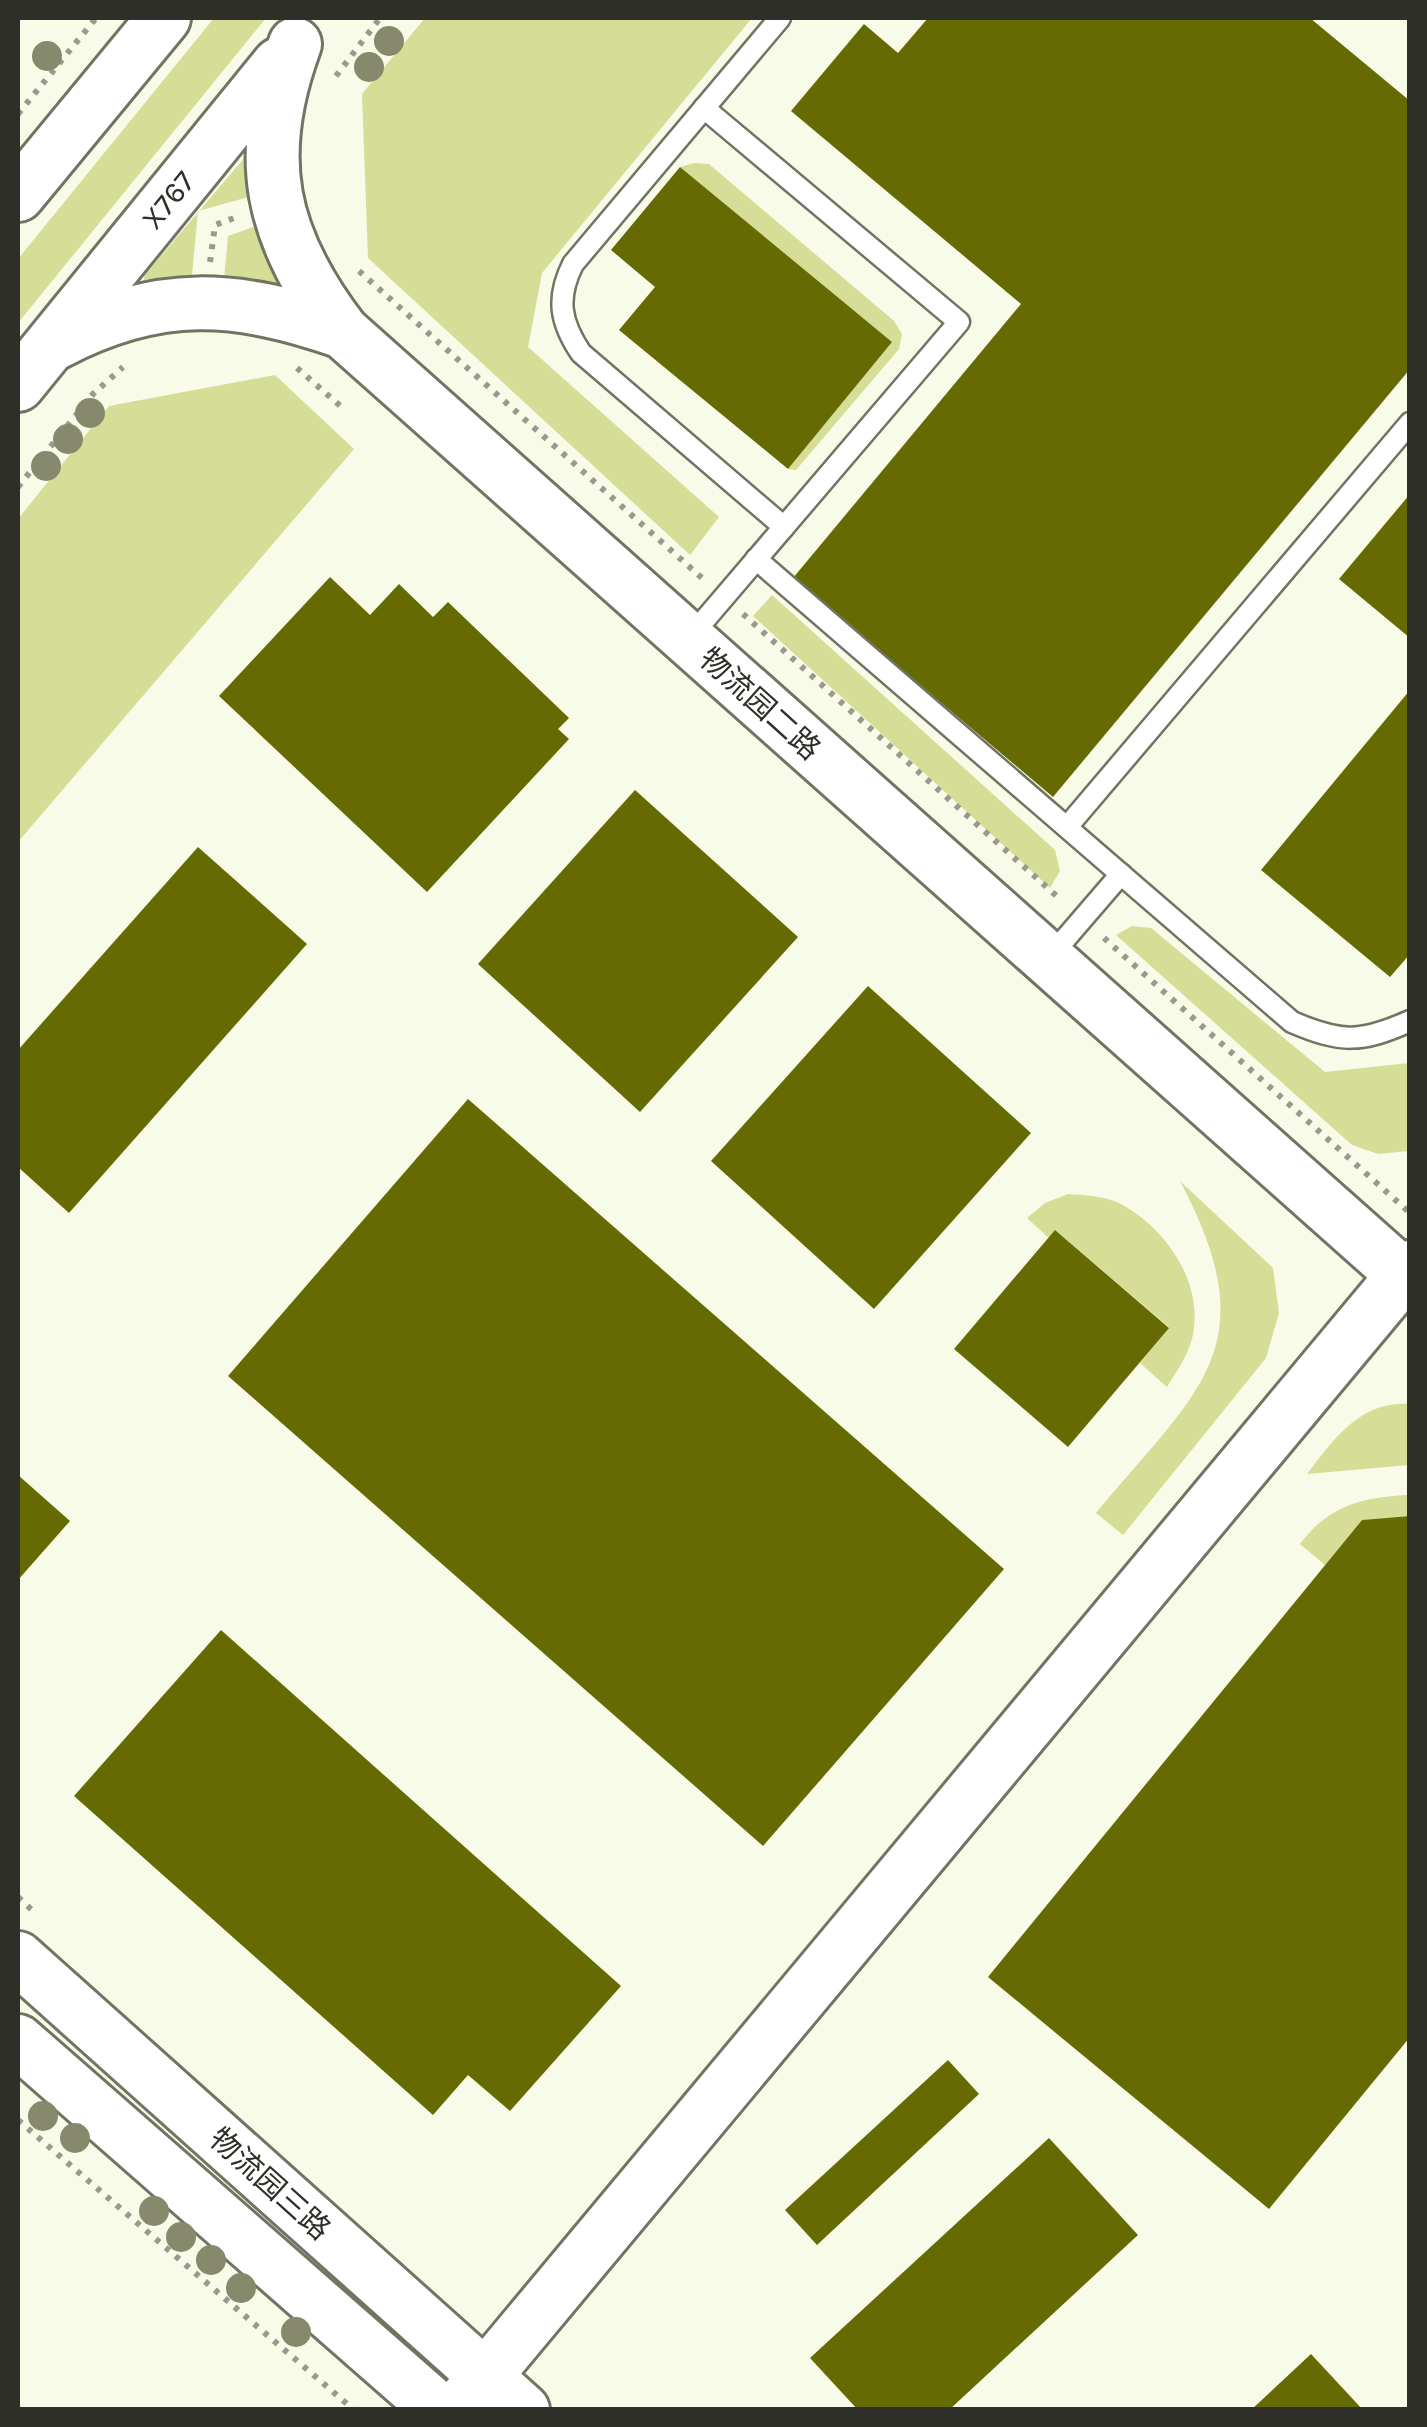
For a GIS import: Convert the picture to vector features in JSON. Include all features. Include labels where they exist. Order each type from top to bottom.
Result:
[{"type":"street","points":[[18,195],[164,18]]},
{"type":"street","name":"物流园二路","points":[[306,31],[271,127],[275,203],[302,273],[343,332],[1047,960],[1407,1274]]},
{"type":"street","name":"X767","points":[[33,366],[306,31]]},
{"type":"street","points":[[33,366],[120,314],[161,304],[201,301],[273,311],[343,332]]},
{"type":"street","points":[[488,2398],[1407,1274]]},
{"type":"street","name":"物流园三路","points":[[18,1958],[488,2398]]},
{"type":"street","name":"物流园三路","points":[[18,2041],[439,2410]]},
{"type":"lane","points":[[780,18],[573,264],[562,286],[561,310],[568,334],[581,353],[784,526]]},
{"type":"lane","points":[[688,639],[959,322],[704,108]]},
{"type":"lane","points":[[1067,827],[1410,423]]},
{"type":"lane","points":[[756,559],[1292,1022],[1331,1039],[1371,1038],[1410,1021]]},
{"type":"lane","points":[[1047,960],[1121,874]]},
{"type":"path","points":[[18,114],[96,18]]},
{"type":"path","points":[[331,84],[380,18]]},
{"type":"path","points":[[350,258],[1410,1212]]},
{"type":"path","points":[[18,487],[93,394],[132,360]]},
{"type":"path","points":[[293,364],[345,410]]},
{"type":"path","points":[[18,2120],[354,2410]]},
{"type":"green space","points":[[214,18],[266,18],[18,323],[18,259]]},
{"type":"green space","points":[[425,18],[752,18],[542,273],[528,347],[719,517],[690,555],[368,258],[362,94]]},
{"type":"green space","points":[[245,157],[249,157],[252,196],[200,211]]},
{"type":"green space","points":[[709,164],[894,321],[902,334],[899,349],[796,470],[788,469],[892,342],[680,167]]},
{"type":"green space","points":[[198,213],[192,275],[144,280],[144,276]]},
{"type":"green space","points":[[262,224],[310,292],[224,280],[228,236]]},
{"type":"green space","points":[[275,375],[354,449],[18,842],[18,519],[109,406]]},
{"type":"green space","points":[[772,595],[1055,850],[1060,871],[1050,888],[753,616]]},
{"type":"green space","points":[[1132,926],[1151,928],[1325,1072],[1409,1063],[1409,1151],[1378,1154],[1352,1145],[1116,935]]},
{"type":"green space","points":[[1180,1181],[1273,1268],[1279,1313],[1266,1358],[1123,1535],[1096,1513],[1191,1397],[1210,1362],[1220,1326],[1219,1285],[1206,1238]]},
{"type":"green space","points":[[1068,1194],[1121,1204],[1154,1228],[1179,1261],[1188,1279],[1195,1319],[1190,1346],[1167,1387],[1140,1363],[1169,1327],[1055,1230],[1049,1238],[1027,1218],[1045,1203]]},
{"type":"green space","points":[[1392,1404],[1409,1404],[1409,1465],[1307,1474],[1338,1436],[1362,1415]]},
{"type":"green space","points":[[1409,1495],[1409,1516],[1362,1520],[1325,1565],[1300,1544],[1323,1520],[1348,1506]]},
{"type":"building","points":[[928,18],[1310,18],[1410,101],[1410,369],[1053,797],[793,578],[1021,304],[791,111],[864,24],[898,53]]},
{"type":"building","points":[[680,167],[892,342],[788,469],[619,330],[655,287],[611,250]]},
{"type":"building","points":[[1410,494],[1410,638],[1339,579]]},
{"type":"building","points":[[330,577],[370,615],[399,584],[433,617],[448,602],[569,718],[558,729],[569,739],[427,892],[219,696]]},
{"type":"building","points":[[1410,690],[1410,954],[1390,977],[1261,870]]},
{"type":"building","points":[[635,790],[798,937],[640,1112],[478,964]]},
{"type":"building","points":[[198,847],[307,944],[69,1213],[18,1167],[18,1050]]},
{"type":"building","points":[[868,986],[1031,1133],[874,1309],[711,1161]]},
{"type":"building","points":[[468,1099],[1004,1569],[763,1846],[228,1376]]},
{"type":"building","points":[[1055,1230],[1169,1328],[1068,1447],[954,1349]]},
{"type":"building","points":[[18,1475],[70,1521],[18,1580]]},
{"type":"building","points":[[1410,1516],[1410,2037],[1269,2209],[988,1977],[1362,1520]]},
{"type":"building","points":[[221,1630],[621,1986],[510,2111],[468,2075],[433,2115],[74,1796]]},
{"type":"building","points":[[948,2060],[979,2094],[817,2245],[785,2210]]},
{"type":"building","points":[[1049,2138],[1138,2235],[949,2410],[858,2410],[810,2358]]},
{"type":"building","points":[[1311,2354],[1363,2410],[1251,2410]]}]
